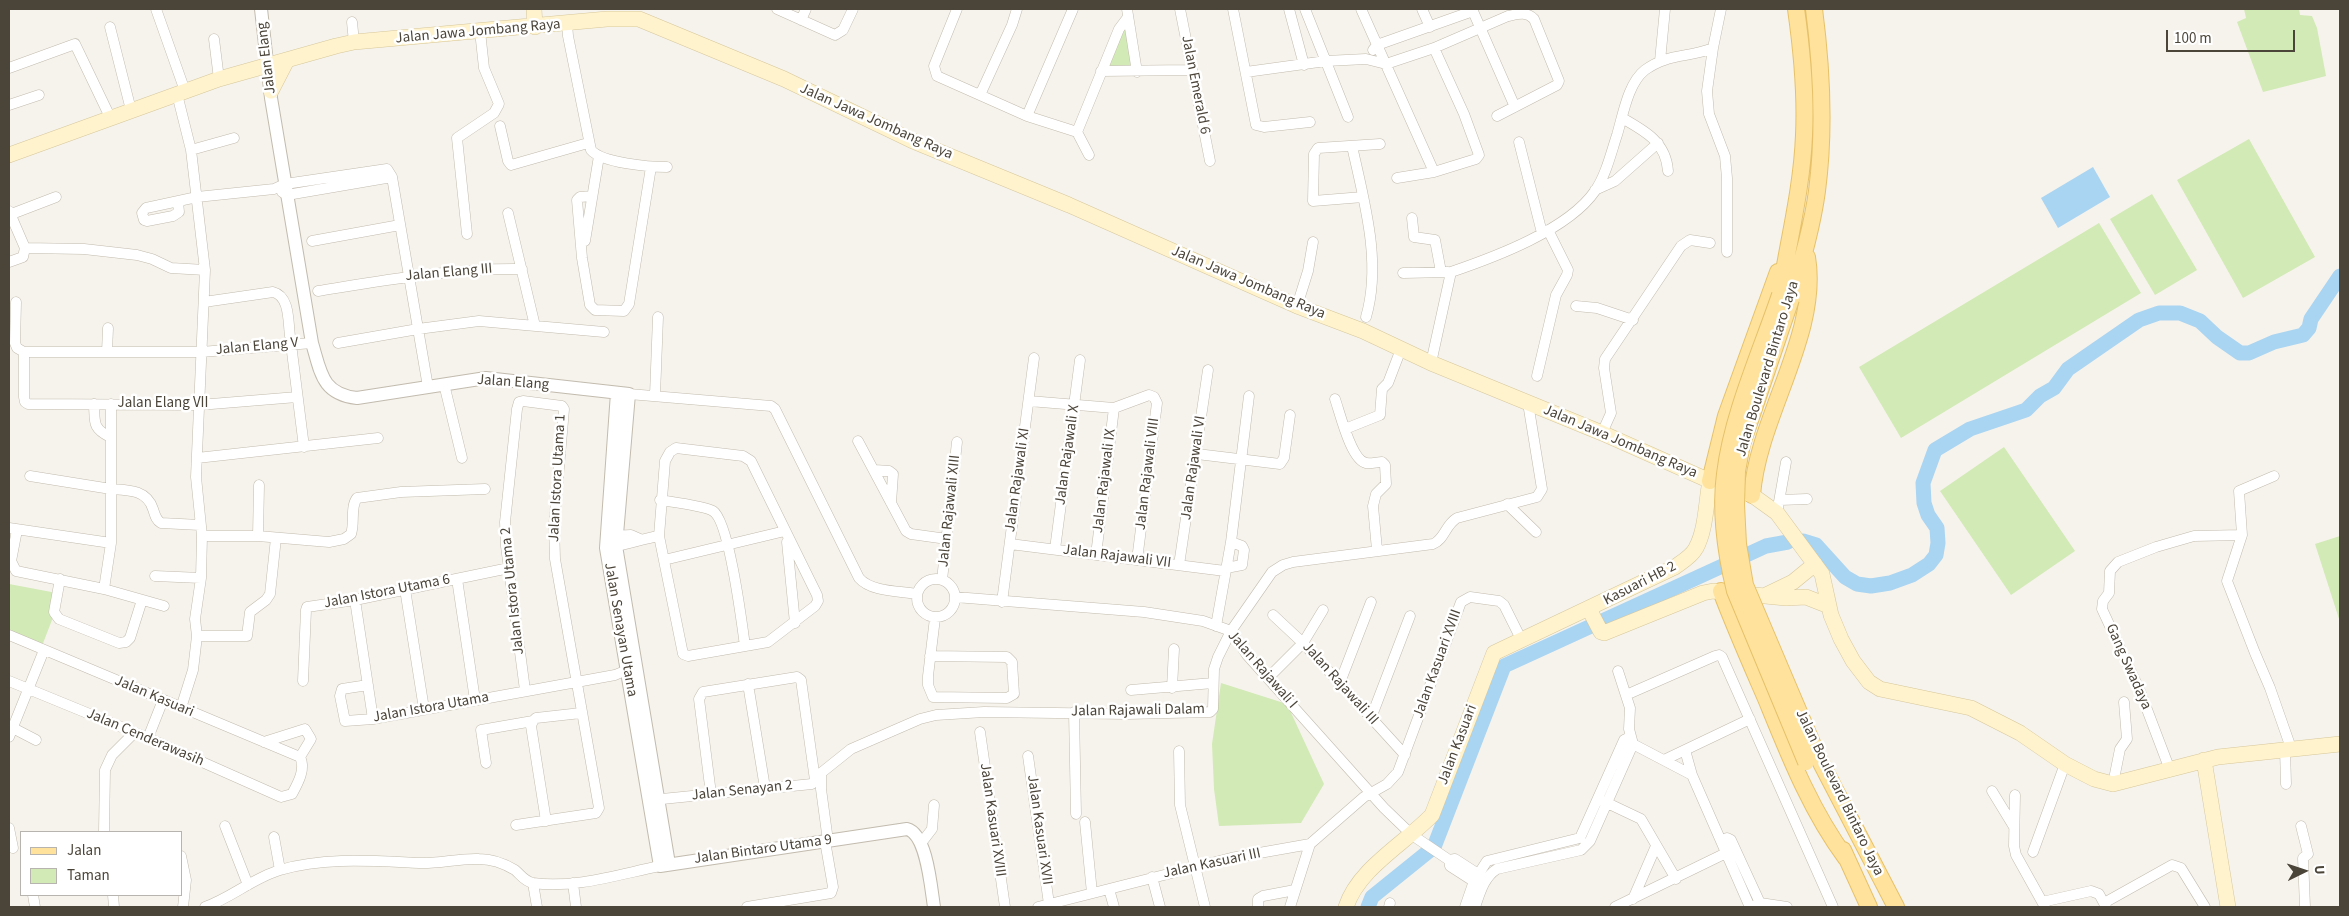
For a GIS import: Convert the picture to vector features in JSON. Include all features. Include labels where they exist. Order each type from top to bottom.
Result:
[{"type":"main road","points":[[534,9],[535,27]]},
{"type":"main road","name":"Jalan Boulevard Bintaro Jaya","points":[[1786,297],[1787,252],[1796,211],[1804,136],[1804,82],[1796,9]]},
{"type":"main road","name":"Jalan Boulevard Bintaro Jaya","points":[[1814,9],[1821,69],[1822,117],[1817,191],[1805,248],[1734,428],[1725,475],[1724,527],[1729,568],[1735,591],[1812,760],[1894,903]]},
{"type":"main road","name":"Jalan Jawa Jombang Raya","points":[[9,155],[219,79],[268,64],[354,42],[607,19],[640,19],[784,79],[913,141],[1069,205],[1297,306],[1365,324],[1401,349],[1430,363],[1602,433],[1710,481],[1752,495],[1779,507],[1824,578],[1829,606],[1841,638],[1853,661],[1869,682],[1880,689],[1971,708],[2020,733],[2065,764],[2094,779],[2114,784]]},
{"type":"main road","points":[[271,91],[276,78],[287,60]]},
{"type":"main road","points":[[1752,495],[1754,471],[1759,451],[1794,352],[1805,312],[1809,287],[1805,248]]},
{"type":"main road","points":[[1710,481],[1726,416],[1768,294],[1787,252]]},
{"type":"main road","name":"Kasuari HB 2","points":[[1710,481],[1696,549],[1676,568],[1590,612],[1601,632],[1606,633],[1703,593],[1721,591],[1786,598],[1806,597],[1829,606]]},
{"type":"main road","points":[[1766,596],[1793,582],[1815,564]]},
{"type":"main road","points":[[1721,591],[1780,734],[1828,833],[1846,858]]},
{"type":"main road","name":"Jalan Kasuari","points":[[1346,907],[1358,882],[1432,815],[1494,653],[1521,638],[1590,612]]},
{"type":"main road","points":[[2114,784],[2204,760],[2340,744]]},
{"type":"main road","name":"Jalan Boulevard Bintaro Jaya","points":[[1812,760],[1846,858],[1871,907]]},
{"type":"main road","points":[[2204,760],[2228,907]]},
{"type":"main road","points":[[1871,907],[1878,894],[1884,894],[1894,903]]},
{"type":"street","points":[[156,9],[181,93],[191,150],[205,270],[196,477],[202,536],[202,578],[195,619],[196,636],[193,670],[184,703]]},
{"type":"street","name":"Jalan Elang","points":[[261,9],[282,189],[312,343],[322,379],[333,391],[344,397],[357,398],[486,378],[770,406],[775,409],[859,578],[864,583],[872,586],[917,594]]},
{"type":"street","points":[[777,9],[830,35],[839,34],[854,9]]},
{"type":"street","points":[[801,20],[806,9]]},
{"type":"street","points":[[957,9],[934,66],[934,72],[943,80],[1027,116],[1077,132],[1089,155]]},
{"type":"street","points":[[980,95],[1012,25],[1017,9]]},
{"type":"street","points":[[1027,116],[1073,9]]},
{"type":"street","name":"Jalan Emerald 6","points":[[1180,9],[1210,161]]},
{"type":"street","points":[[1233,9],[1256,125],[1264,128],[1310,122]]},
{"type":"street","points":[[1289,9],[1304,65]]},
{"type":"street","points":[[1306,9],[1348,118]]},
{"type":"street","points":[[1361,9],[1434,172]]},
{"type":"street","points":[[1422,9],[1430,27]]},
{"type":"street","points":[[1660,61],[1665,9]]},
{"type":"street","points":[[1720,9],[1707,91],[1708,114],[1724,156],[1727,178],[1727,252]]},
{"type":"street","points":[[1366,59],[1377,45],[1473,10],[1515,106]]},
{"type":"street","points":[[1077,132],[1127,13]]},
{"type":"street","points":[[1127,13],[1137,72]]},
{"type":"street","points":[[1246,72],[1366,59],[1386,64],[1434,48],[1508,16],[1521,13],[1529,15],[1534,19],[1559,75],[1557,85],[1497,116]]},
{"type":"street","points":[[352,22],[354,42]]},
{"type":"street","points":[[567,24],[588,143],[591,150],[599,156],[651,167],[667,167]]},
{"type":"street","points":[[110,27],[131,110]]},
{"type":"street","points":[[467,234],[456,138],[494,113],[499,104],[484,68],[480,30]]},
{"type":"street","points":[[214,38],[219,79]]},
{"type":"street","points":[[9,68],[75,44],[110,117]]},
{"type":"street","points":[[1397,178],[1434,172],[1476,158],[1478,155],[1478,148],[1434,48]]},
{"type":"street","points":[[1403,274],[1446,272],[1497,254],[1545,231],[1570,216],[1595,190],[1610,159],[1622,118],[1637,80],[1644,71],[1660,61],[1677,55],[1700,53],[1713,48]]},
{"type":"street","points":[[1102,71],[1192,70]]},
{"type":"street","points":[[9,105],[39,95]]},
{"type":"street","points":[[1622,118],[1651,135],[1658,143],[1666,155],[1668,171]]},
{"type":"street","points":[[500,126],[508,161],[511,165],[588,143]]},
{"type":"street","points":[[191,150],[234,138]]},
{"type":"street","points":[[1519,142],[1545,231],[1568,270],[1556,295],[1537,376]]},
{"type":"street","points":[[1595,190],[1615,181],[1658,143]]},
{"type":"street","points":[[1363,197],[1313,201],[1316,150],[1318,148],[1380,144]]},
{"type":"street","points":[[1352,146],[1363,197],[1373,275],[1366,299],[1365,324]]},
{"type":"street","points":[[599,156],[582,258],[591,307],[595,310],[624,310],[629,304],[651,167]]},
{"type":"street","points":[[178,202],[197,197],[282,189],[384,169],[389,171],[392,178],[428,386]]},
{"type":"street","points":[[9,262],[23,257],[25,248],[9,213],[56,197]]},
{"type":"street","points":[[508,213],[535,326]]},
{"type":"street","points":[[1412,218],[1414,237],[1435,240],[1446,272],[1430,363]]},
{"type":"street","points":[[312,241],[400,225]]},
{"type":"street","points":[[1602,433],[1611,413],[1604,368],[1605,359],[1685,243],[1694,240],[1710,243]]},
{"type":"street","points":[[1297,306],[1308,271],[1313,242]]},
{"type":"street","points":[[25,248],[84,249],[111,252],[152,259],[171,268],[205,270]]},
{"type":"street","name":"Jalan Elang III","points":[[318,291],[409,276],[487,269],[522,269]]},
{"type":"street","points":[[204,302],[273,292],[278,293],[284,299],[304,447]]},
{"type":"street","points":[[16,302],[15,343],[17,348],[24,352]]},
{"type":"street","points":[[1576,306],[1597,308],[1633,320]]},
{"type":"street","points":[[655,395],[658,316]]},
{"type":"street","points":[[338,344],[418,329],[479,321],[604,332]]},
{"type":"street","points":[[107,352],[108,328]]},
{"type":"street","name":"Jalan Elang V","points":[[24,352],[201,352],[290,340],[312,343]]},
{"type":"street","points":[[1345,429],[1380,415],[1382,410],[1380,399],[1382,389],[1388,383],[1401,349]]},
{"type":"street","name":"Jalan Elang VII","points":[[24,352],[24,397],[25,402],[28,404],[199,405],[297,397]]},
{"type":"street","name":"Jalan Rajawali XI","points":[[1002,602],[1034,358]]},
{"type":"street","name":"Jalan Rajawali X","points":[[1055,549],[1080,360]]},
{"type":"street","name":"Jalan Rajawali VI","points":[[1179,566],[1208,370]]},
{"type":"street","points":[[444,384],[462,458]]},
{"type":"street","name":"Jalan Senayan Utama","points":[[623,393],[611,542],[623,674],[654,803]]},
{"type":"street","name":"Jalan Rajawali VIII","points":[[1029,401],[1114,408],[1149,394],[1154,397],[1157,403],[1137,560]]},
{"type":"street","points":[[1216,626],[1231,542],[1249,396]]},
{"type":"street","points":[[1335,400],[1358,458],[1365,463],[1382,462],[1385,465],[1386,484],[1376,494],[1373,506],[1377,550]]},
{"type":"street","name":"Jalan Istora Utama 2","points":[[520,402],[517,409],[505,522],[525,690]]},
{"type":"street","name":"Jalan Istora Utama 1","points":[[520,402],[562,406],[564,409],[554,543],[575,681]]},
{"type":"street","name":"Jalan Rajawali Dalam","points":[[827,841],[821,773],[851,748],[920,719],[936,715],[984,712],[1206,713],[1213,709],[1214,669],[1218,657],[1231,631],[1272,572],[1283,565],[1377,550],[1433,544],[1440,540],[1448,524],[1457,518],[1537,497],[1542,489],[1528,403]]},
{"type":"street","points":[[94,404],[95,425],[99,431],[110,437]]},
{"type":"street","points":[[104,589],[111,543],[111,404]]},
{"type":"street","name":"Jalan Rajawali IX","points":[[1096,555],[1114,408]]},
{"type":"street","points":[[1197,454],[1280,464],[1283,462],[1290,415]]},
{"type":"street","points":[[197,458],[378,438]]},
{"type":"street","points":[[858,441],[908,533],[947,539]]},
{"type":"street","name":"Jalan Rajawali XIII","points":[[942,580],[957,442]]},
{"type":"street","points":[[676,448],[744,456],[751,461],[786,534],[818,601],[795,623],[768,642],[688,656],[684,654],[659,536],[660,500],[665,461],[670,452],[676,448]]},
{"type":"street","points":[[1786,462],[1779,507],[1808,499]]},
{"type":"street","points":[[874,470],[889,471],[893,474],[891,504]]},
{"type":"street","points":[[30,476],[142,493],[152,504],[157,520],[161,523],[200,525]]},
{"type":"street","points":[[2274,476],[2239,492],[2242,535],[2227,581],[2270,688],[2288,749],[2286,784]]},
{"type":"street","points":[[258,536],[259,485]]},
{"type":"street","points":[[202,536],[258,536],[329,542],[348,538],[354,527],[353,506],[357,498],[401,492],[484,489]]},
{"type":"street","points":[[660,500],[714,512],[728,545],[745,646]]},
{"type":"street","points":[[1507,504],[1536,532]]},
{"type":"street","points":[[111,543],[13,529],[12,562],[14,569],[19,572],[104,589],[164,606]]},
{"type":"street","points":[[664,560],[786,534]]},
{"type":"street","points":[[786,534],[795,623]]},
{"type":"street","points":[[611,542],[630,535],[640,539],[659,536]]},
{"type":"street","name":"Gang Swadaya","points":[[2170,770],[2140,691],[2102,609],[2103,601],[2109,594],[2110,571],[2114,565],[2156,547],[2194,536],[2242,535]]},
{"type":"street","points":[[196,636],[246,636],[250,612],[266,600],[270,594],[276,538]]},
{"type":"street","name":"Jalan Senayan Utama","points":[[611,542],[664,865]]},
{"type":"street","points":[[1226,569],[1242,564],[1244,550],[1242,546],[1231,542]]},
{"type":"street","name":"Jalan Rajawali VII","points":[[1010,544],[1179,566],[1226,569]]},
{"type":"street","name":"Jalan Istora Utama 6","points":[[304,681],[306,608],[355,600],[509,568]]},
{"type":"street","points":[[155,576],[202,578]]},
{"type":"street","points":[[60,579],[54,612],[56,616],[59,619],[119,643],[126,642],[130,638],[142,600]]},
{"type":"street","points":[[457,579],[476,700]]},
{"type":"street","points":[[932,579],[942,580],[951,586],[955,597],[953,607],[945,615],[935,618],[924,614],[918,605],[917,594],[922,585],[932,579]]},
{"type":"street","points":[[405,589],[424,709]]},
{"type":"street","name":"Jalan Rajawali I","points":[[955,597],[1144,612],[1203,621],[1231,631],[1247,655],[1370,792],[1412,835],[1449,860],[1450,866],[1480,880]]},
{"type":"street","name":"Jalan Kasuari XVIII","points":[[1370,792],[1387,784],[1398,772],[1461,602],[1470,597],[1499,601],[1504,605],[1521,638]]},
{"type":"street","points":[[355,600],[373,719]]},
{"type":"street","points":[[1339,685],[1371,602]]},
{"type":"street","points":[[1268,678],[1303,643],[1322,610]]},
{"type":"street","name":"Jalan Rajawali III","points":[[1273,614],[1303,643],[1339,685],[1405,755]]},
{"type":"street","points":[[1371,718],[1410,616]]},
{"type":"street","points":[[930,656],[1007,657],[1012,662],[1014,694],[1007,698],[933,697],[928,685],[930,656],[935,618]]},
{"type":"street","name":"Jalan Kasuari","points":[[9,635],[163,700],[184,703],[264,742],[300,757]]},
{"type":"street","points":[[1172,688],[1174,649]]},
{"type":"street","points":[[36,740],[10,731],[44,650]]},
{"type":"street","points":[[1626,695],[1719,655],[1722,658],[1833,907]]},
{"type":"street","points":[[1465,907],[1480,880],[1487,862],[1580,838],[1603,801],[1629,740],[1630,708],[1618,671]]},
{"type":"street","name":"Jalan Istora Utama","points":[[368,686],[342,689],[340,696],[343,719],[347,722],[623,674]]},
{"type":"street","name":"Jalan Senayan 2","points":[[654,803],[711,794],[812,784],[816,780],[803,683],[797,678],[748,684]]},
{"type":"street","points":[[516,825],[598,812],[575,681]]},
{"type":"street","name":"Jalan Cenderawasih","points":[[9,682],[148,738],[281,797],[292,794],[296,787],[302,768],[300,757]]},
{"type":"street","points":[[1131,690],[1213,683]]},
{"type":"street","points":[[711,794],[699,699],[703,692],[748,684],[765,788]]},
{"type":"street","points":[[148,738],[163,700]]},
{"type":"street","points":[[2114,784],[2120,749],[2127,738],[2124,702]]},
{"type":"street","points":[[1074,712],[1076,814]]},
{"type":"street","points":[[486,763],[480,730],[532,721],[536,718],[581,713]]},
{"type":"street","points":[[1664,760],[1750,719]]},
{"type":"street","points":[[532,721],[546,820]]},
{"type":"street","points":[[264,742],[304,729],[311,739],[300,757]]},
{"type":"street","name":"Jalan Kasuari XVIII","points":[[980,732],[1005,907]]},
{"type":"street","points":[[104,831],[105,770],[112,755],[134,733]]},
{"type":"street","points":[[1629,740],[1692,774]]},
{"type":"street","points":[[1685,750],[1692,774],[1749,905],[1752,907],[1760,903],[1786,907]]},
{"type":"street","points":[[1179,751],[1180,805],[1205,907]]},
{"type":"street","name":"Jalan Kasuari XVII","points":[[1028,756],[1049,904]]},
{"type":"street","points":[[2033,852],[2065,764]]},
{"type":"street","points":[[1992,791],[2014,828]]},
{"type":"street","points":[[1290,907],[1310,844],[1370,792]]},
{"type":"street","points":[[2015,795],[2014,846],[2016,855],[2044,905],[2091,891],[2099,894],[2105,905],[2172,865],[2181,868],[2201,906]]},
{"type":"street","points":[[1603,801],[1641,819],[1676,879]]},
{"type":"street","points":[[922,842],[932,829],[934,805]]},
{"type":"street","points":[[1085,822],[1092,893]]},
{"type":"street","points":[[225,826],[248,885]]},
{"type":"street","points":[[2301,826],[2308,854],[2303,858],[2305,907]]},
{"type":"street","points":[[9,828],[14,847]]},
{"type":"street","name":"Jalan Bintaro Utama 9","points":[[533,883],[573,883],[664,865],[907,829],[913,830]]},
{"type":"street","points":[[913,830],[932,829]]},
{"type":"street","points":[[913,830],[922,842],[934,907]]},
{"type":"street","points":[[274,837],[280,870]]},
{"type":"street","points":[[1721,841],[1727,838],[1731,840],[1760,903]]},
{"type":"street","points":[[748,907],[778,905],[831,893],[833,886],[827,841]]},
{"type":"street","name":"Jalan Kasuari III","points":[[1038,907],[1049,904],[1067,904],[1092,893],[1194,866],[1310,844]]},
{"type":"street","points":[[1633,899],[1656,846]]},
{"type":"street","points":[[1615,907],[1726,854]]},
{"type":"street","points":[[205,907],[280,870],[340,860],[394,860],[419,863],[480,858],[502,864],[516,871],[525,880],[533,883],[537,907]]},
{"type":"street","points":[[182,861],[186,880],[183,907]]},
{"type":"street","points":[[1152,878],[1160,907]]},
{"type":"street","points":[[1476,907],[1480,880]]},
{"type":"street","points":[[573,883],[576,907]]},
{"type":"street","points":[[1109,889],[1114,907]]},
{"type":"street","points":[[1258,907],[1258,899],[1263,896],[1295,890]]},
{"type":"green space","points":[[2244,9],[2299,9],[2300,15],[2312,16],[2317,28],[2326,76],[2263,92],[2237,22],[2246,18]]},
{"type":"green space","points":[[1128,17],[1137,72],[1101,71]]},
{"type":"green space","points":[[2249,139],[2315,257],[2243,298],[2177,180]]},
{"type":"green space","points":[[2152,194],[2197,270],[2155,295],[2110,219]]},
{"type":"green space","points":[[2099,223],[2141,293],[1901,438],[1859,367]]},
{"type":"green space","points":[[2004,447],[2075,551],[2011,595],[1940,491]]},
{"type":"green space","points":[[2340,536],[2340,622],[2315,544]]},
{"type":"green space","points":[[9,584],[62,594],[40,651],[9,638]]},
{"type":"green space","points":[[1221,683],[1287,704],[1324,784],[1301,823],[1219,826],[1214,789],[1212,744]]},
{"type":"water","points":[[2093,167],[2110,197],[2058,228],[2041,198]]},
{"type":"waterway","points":[[1803,541],[1816,545],[1845,577],[1857,584],[1871,586],[1890,583],[1912,575],[1929,564],[1936,555],[1938,543],[1937,528],[1928,515],[1924,503],[1923,483],[1935,450],[1970,429],[2026,410],[2040,396],[2054,388],[2068,369],[2139,320],[2159,313],[2180,313],[2200,321],[2217,337],[2240,353],[2249,353],[2274,342],[2303,335],[2309,328],[2311,319],[2340,276]]},
{"type":"waterway","points":[[1368,907],[1372,897],[1434,847],[1504,666],[1766,546],[1788,542]]}]
